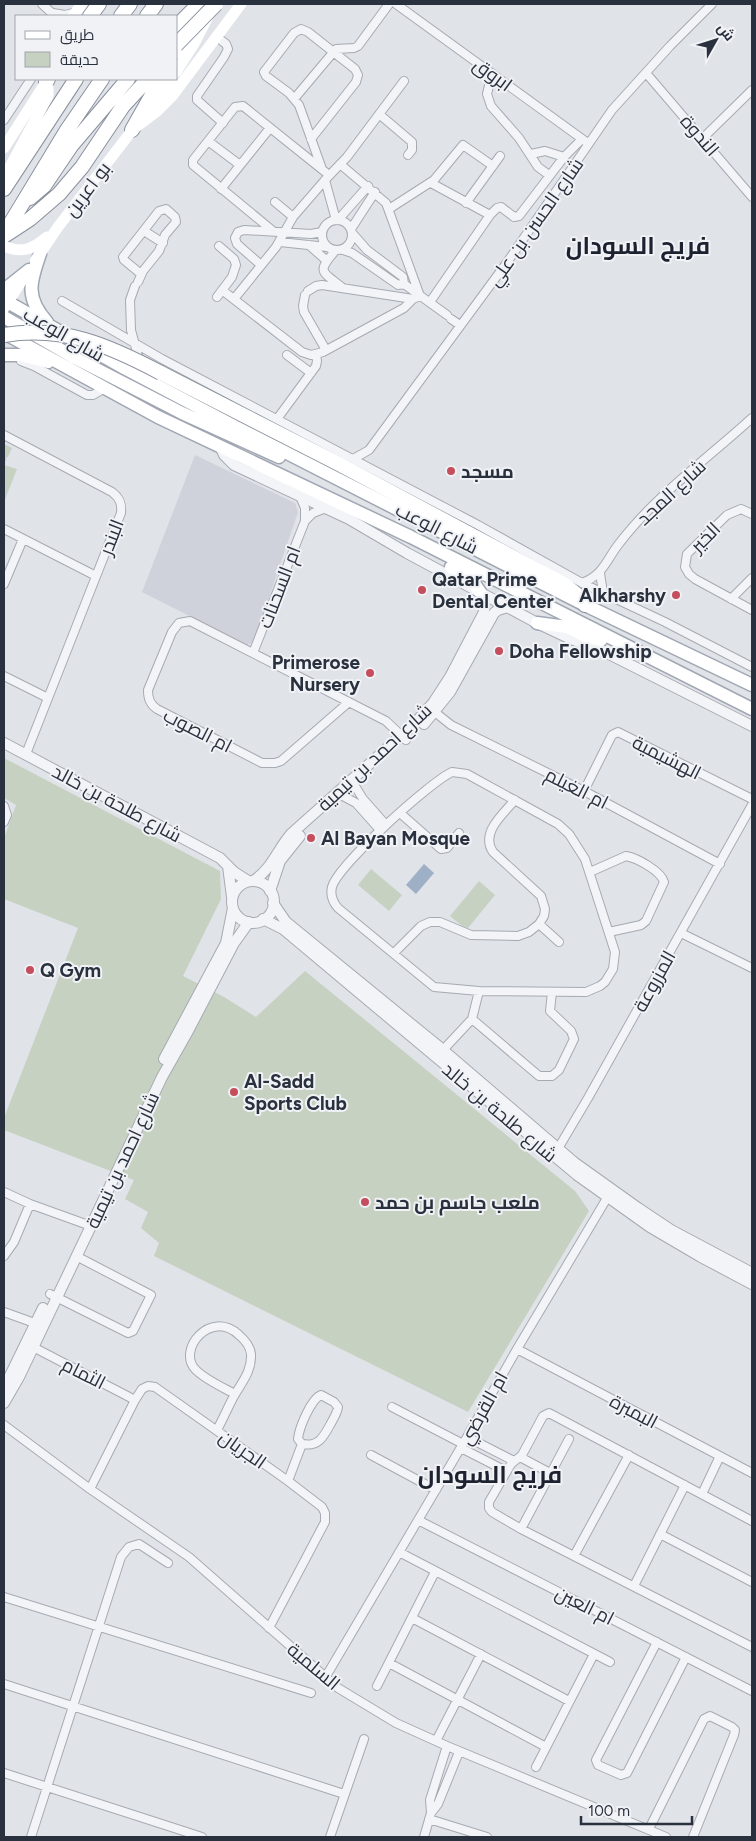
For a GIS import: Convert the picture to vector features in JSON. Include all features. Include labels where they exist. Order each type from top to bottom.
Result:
[{"type":"highway","points":[[81,12],[98,4]]},
{"type":"highway","points":[[122,15],[130,4]]},
{"type":"highway","points":[[148,15],[156,4]]},
{"type":"highway","points":[[178,19],[188,4]]},
{"type":"highway","points":[[178,25],[200,4]]},
{"type":"highway","points":[[178,48],[200,4]]},
{"type":"highway","points":[[178,43],[215,4]]},
{"type":"highway","points":[[4,184],[75,80]]},
{"type":"highway","points":[[4,235],[22,202],[101,80]]},
{"type":"highway","points":[[22,202],[37,193],[44,186],[71,146],[127,80]]},
{"type":"highway","points":[[4,235],[30,219],[59,194],[82,167],[128,101],[139,80]]},
{"type":"highway","points":[[128,101],[147,80]]},
{"type":"highway","points":[[132,130],[161,80]]},
{"type":"highway","points":[[6,335],[35,332],[80,338],[161,366],[565,585],[580,597],[585,605]]},
{"type":"main road","points":[[178,69],[196,42],[215,4]]},
{"type":"main road","points":[[132,130],[166,102],[241,4]]},
{"type":"main road","points":[[4,148],[46,80]]},
{"type":"main road","points":[[4,184],[48,96],[46,80]]},
{"type":"main road","name":"بو اعرين","points":[[29,270],[58,227],[171,80]]},
{"type":"main road","points":[[4,246],[20,251],[31,249],[58,227]]},
{"type":"main road","points":[[40,254],[31,280],[31,294],[39,313],[54,330]]},
{"type":"main road","points":[[5,300],[15,282],[29,270]]},
{"type":"main road","name":"شارع الوعب","points":[[5,300],[54,330],[124,368],[585,605],[752,685]]},
{"type":"main road","points":[[6,335],[4,327],[8,320],[75,358],[182,413],[289,462],[298,463],[305,461]]},
{"type":"main road","name":"شارع الوعب","points":[[6,335],[158,417],[411,537],[752,709]]},
{"type":"main road","points":[[4,355],[27,357],[69,368]]},
{"type":"main road","points":[[411,537],[430,555],[471,579],[480,592]]},
{"type":"main road","points":[[537,623],[566,626],[593,639],[611,639]]},
{"type":"street","points":[[42,4],[54,14]]},
{"type":"street","points":[[294,99],[333,52],[338,49],[358,46],[389,4]]},
{"type":"street","name":"ابروق","points":[[396,4],[590,144]]},
{"type":"street","name":"شارع الحسن بن علي","points":[[353,459],[369,450],[523,240],[612,110],[670,46],[712,4]]},
{"type":"street","points":[[311,139],[358,79],[357,72],[333,52],[305,30],[297,30],[264,72],[266,76],[294,99],[301,111],[311,139],[322,169],[327,178],[337,220]]},
{"type":"street","points":[[217,37],[226,44],[228,49],[197,96],[197,100],[223,122]]},
{"type":"street","points":[[492,73],[488,94],[491,106],[519,138],[538,167],[549,175]]},
{"type":"street","name":"الندوة","points":[[646,73],[752,197]]},
{"type":"street","points":[[4,120],[30,80]]},
{"type":"street","points":[[234,299],[280,242],[293,217],[340,164],[404,82]]},
{"type":"street","points":[[703,138],[752,90]]},
{"type":"street","points":[[273,231],[193,165],[193,160],[223,122],[235,107],[240,105],[322,169]]},
{"type":"street","points":[[379,114],[412,142],[412,150],[408,155]]},
{"type":"street","points":[[221,189],[270,128]]},
{"type":"street","points":[[430,302],[490,215],[497,208],[501,207],[514,216],[519,216],[549,175],[582,139]]},
{"type":"street","points":[[208,141],[240,165]]},
{"type":"street","points":[[389,209],[431,183],[463,145],[494,166]]},
{"type":"street","points":[[531,154],[545,151],[564,157]]},
{"type":"street","points":[[466,203],[500,156]]},
{"type":"street","points":[[340,164],[384,199],[389,209],[416,297]]},
{"type":"street","points":[[431,183],[490,215]]},
{"type":"street","points":[[337,220],[368,186]]},
{"type":"street","points":[[343,289],[324,272],[323,267],[339,250],[350,244],[357,218],[375,192]]},
{"type":"street","points":[[275,202],[293,217]]},
{"type":"street","points":[[138,281],[123,257],[160,210],[166,209],[177,220],[165,235],[159,251],[138,281],[130,300],[131,330],[139,360]]},
{"type":"street","points":[[327,247],[322,232],[328,223],[337,220],[344,221],[368,250],[403,277],[404,284],[416,297]]},
{"type":"street","points":[[261,265],[235,241],[241,230],[311,234],[322,232]]},
{"type":"street","points":[[144,231],[162,243]]},
{"type":"street","points":[[280,242],[327,247],[352,253],[398,285],[404,284]]},
{"type":"street","points":[[309,245],[327,261]]},
{"type":"street","points":[[217,297],[236,269],[235,262],[219,246]]},
{"type":"street","points":[[231,257],[240,247]]},
{"type":"street","points":[[326,350],[304,312],[303,306],[306,293],[316,286],[322,285],[416,297],[430,302],[460,326]]},
{"type":"street","points":[[222,290],[302,352],[316,354],[404,308],[416,297]]},
{"type":"street","name":"شارع الوعب","points":[[62,301],[134,342],[161,366]]},
{"type":"street","points":[[277,419],[317,364],[316,354]]},
{"type":"street","points":[[287,355],[311,373]]},
{"type":"street","name":"شارع الوعب","points":[[124,368],[139,360],[150,358],[161,366],[277,419],[478,525],[582,583],[665,622],[752,667]]},
{"type":"street","points":[[4,361],[17,360],[28,363],[87,395],[94,395],[105,388]]},
{"type":"street","name":"شارع المجد","points":[[582,583],[600,573],[618,546],[638,522],[670,491],[752,420]]},
{"type":"street","name":"البندر","points":[[4,435],[117,495],[120,501],[120,513],[26,754]]},
{"type":"street","name":"شارع الوعب","points":[[220,446],[224,455],[234,465],[326,508],[537,623],[571,639],[599,649],[752,726]]},
{"type":"street","points":[[369,450],[368,462],[370,468]]},
{"type":"street","name":"ام السحنات","points":[[300,495],[305,508],[305,521]]},
{"type":"street","name":"ام السحنات","points":[[253,653],[305,521],[313,512],[326,508]]},
{"type":"street","name":"الخير","points":[[752,514],[742,509],[727,515],[687,554],[685,567],[695,579],[752,610]]},
{"type":"street","points":[[4,529],[96,576]]},
{"type":"street","points":[[4,584],[23,539]]},
{"type":"street","points":[[600,573],[603,593]]},
{"type":"street","points":[[731,598],[752,578]]},
{"type":"street","name":"شارع احمد بن تيمية","points":[[432,710],[483,614],[485,605],[480,592]]},
{"type":"street","name":"شارع احمد بن تيمية","points":[[270,891],[277,866],[285,852],[296,839],[355,786],[432,710],[457,681],[490,618],[498,610],[508,607]]},
{"type":"street","name":"ام الصوب","points":[[349,702],[281,761],[268,764],[157,709],[149,700],[148,690],[172,632],[179,623],[190,621],[253,653],[349,702],[386,721],[404,738]]},
{"type":"street","points":[[4,676],[48,698]]},
{"type":"street","name":"ام الغيلم","points":[[432,710],[457,728],[584,791],[720,864]]},
{"type":"street","name":"الهشيمية","points":[[584,791],[612,735],[616,732],[752,799]]},
{"type":"street","name":"شارع احمد بن تيمية","points":[[250,881],[264,873],[291,834],[404,738]]},
{"type":"street","name":"شارع طلحة بن خالد","points":[[4,743],[217,856],[250,881]]},
{"type":"street","points":[[452,772],[467,774],[558,824],[569,834],[585,859],[609,932],[615,962],[606,982],[586,992],[479,991],[434,986],[338,908],[332,901],[332,885],[344,868],[383,827],[400,813],[437,780],[452,772]]},
{"type":"street","points":[[355,786],[365,807],[383,827]]},
{"type":"street","points":[[343,796],[365,807]]},
{"type":"street","points":[[394,953],[421,926],[430,922],[440,922],[470,935],[518,936],[529,932],[539,924],[544,916],[545,909],[541,896],[488,846],[490,832],[515,800]]},
{"type":"street","points":[[4,806],[7,815],[4,822]]},
{"type":"street","name":"المزروعة","points":[[556,1152],[752,806]]},
{"type":"street","points":[[400,813],[441,849],[447,848],[459,833]]},
{"type":"street","points":[[590,872],[626,856],[657,872],[662,876],[664,882],[646,921],[642,925],[609,932]]},
{"type":"street","points":[[228,866],[232,904],[239,917],[249,922],[263,920],[272,910],[273,903],[270,891],[263,884],[250,881],[235,890],[232,904]]},
{"type":"street","name":"شارع طلحة بن خالد","points":[[273,903],[286,922],[444,1050],[556,1152]]},
{"type":"street","name":"شارع احمد بن تيمية","points":[[4,1388],[76,1256],[156,1074],[226,943],[232,904]]},
{"type":"street","name":"شارع طلحة بن خالد","points":[[263,920],[283,929],[556,1152],[663,1235],[752,1284]]},
{"type":"street","name":"شارع احمد بن تيمية","points":[[53,1296],[162,1077],[234,943],[249,922]]},
{"type":"street","points":[[539,924],[559,942]]},
{"type":"street","points":[[681,933],[752,968]]},
{"type":"street","points":[[444,1050],[472,1019],[479,991]]},
{"type":"street","points":[[472,1019],[539,1076],[552,1076],[559,1070],[574,1039],[571,1031],[550,1012],[552,992]]},
{"type":"street","points":[[4,1192],[30,1204],[88,1225]]},
{"type":"street","name":"شارع طلحة بن خالد","points":[[610,1194],[671,1230],[752,1273]]},
{"type":"street","name":"ام القرضي","points":[[325,1678],[610,1194]]},
{"type":"street","points":[[4,1256],[14,1242],[30,1204]]},
{"type":"street","points":[[53,1296],[128,1333],[133,1331],[150,1298],[148,1292],[76,1256]]},
{"type":"street","points":[[4,1312],[38,1324]]},
{"type":"street","name":"شارع احمد بن تيمية","points":[[4,1403],[19,1377],[32,1347],[38,1324]]},
{"type":"street","points":[[217,1430],[249,1371],[251,1353],[248,1343],[231,1328],[216,1325],[203,1331],[194,1342],[190,1354],[190,1362],[195,1370],[235,1394]]},
{"type":"street","name":"الثمام","points":[[32,1347],[135,1400]]},
{"type":"street","name":"البمبرة","points":[[517,1349],[752,1473]]},
{"type":"street","name":"الجريان","points":[[90,1489],[135,1400],[142,1390],[148,1386],[155,1387],[217,1430],[322,1507],[325,1513],[325,1522],[269,1628]]},
{"type":"street","points":[[321,1396],[334,1402],[338,1406],[337,1412],[322,1439],[316,1444],[302,1444],[298,1439],[298,1432],[316,1398],[321,1396]]},
{"type":"street","points":[[392,1407],[464,1443],[506,1471]]},
{"type":"street","points":[[752,1521],[549,1413],[543,1416],[517,1459],[506,1471],[489,1502],[489,1508],[494,1513],[521,1528],[752,1647]]},
{"type":"street","name":"السلمية","points":[[4,1425],[90,1489],[189,1557],[338,1688],[396,1723],[459,1752],[666,1837]]},
{"type":"street","points":[[521,1528],[569,1439]]},
{"type":"street","points":[[464,1443],[517,1459],[550,1473]]},
{"type":"street","points":[[288,1481],[302,1444]]},
{"type":"street","points":[[371,1455],[436,1490]]},
{"type":"street","points":[[574,1556],[629,1455]]},
{"type":"street","points":[[702,1494],[720,1456]]},
{"type":"street","points":[[634,1586],[685,1485]]},
{"type":"street","name":"ام العين","points":[[418,1520],[752,1691]]},
{"type":"street","points":[[660,1534],[752,1582]]},
{"type":"street","points":[[31,1837],[121,1557],[129,1546],[139,1544],[168,1563]]},
{"type":"street","points":[[399,1552],[610,1662]]},
{"type":"street","points":[[377,1686],[435,1572]]},
{"type":"street","points":[[4,1596],[312,1693]]},
{"type":"street","points":[[412,1618],[569,1701]]},
{"type":"street","points":[[657,1642],[596,1760],[598,1765],[621,1775],[626,1773],[686,1657]]},
{"type":"street","points":[[436,1741],[481,1654]]},
{"type":"street","points":[[536,1767],[594,1654]]},
{"type":"street","points":[[389,1663],[546,1747]]},
{"type":"street","points":[[4,1684],[344,1794]]},
{"type":"street","points":[[649,1829],[704,1719],[710,1716],[732,1727],[734,1735],[692,1837]]},
{"type":"street","points":[[330,1837],[364,1739]]},
{"type":"street","points":[[424,1837],[430,1816],[430,1800],[447,1746]]},
{"type":"street","points":[[430,1816],[438,1804],[459,1752]]},
{"type":"street","points":[[4,1772],[202,1837]]},
{"type":"street","points":[[430,1816],[487,1837]]},
{"type":"shaded area","points":[[195,455],[295,503],[298,512],[254,642],[247,645],[142,592]]},
{"type":"green space","points":[[4,444],[12,448],[4,465]]},
{"type":"green space","points":[[4,465],[17,469],[4,502]]},
{"type":"green space","name":"Al-Sadd Sports Club","points":[[4,758],[220,871],[221,899],[183,976],[224,997],[256,1017],[305,971],[575,1191],[589,1211],[468,1412],[154,1256],[159,1243],[141,1228],[148,1212],[125,1199],[134,1180],[4,1130],[4,1118],[78,928],[4,899],[4,838],[16,805],[4,798]]},
{"type":"green space","points":[[371,869],[402,895],[389,911],[358,885]]},
{"type":"green space","points":[[479,881],[495,895],[468,928],[462,926],[450,916]]},
{"type":"water","points":[[424,864],[434,873],[416,894],[406,885]]},
{"type":"place","name":"مسجد","points":[[451,471]]},
{"type":"place","name":"Qatar Prime Dental Center","points":[[422,590]]},
{"type":"place","name":"Alkharshy","points":[[676,595]]},
{"type":"place","name":"Doha Fellowship","points":[[499,651]]},
{"type":"place","name":"Primerose Nursery","points":[[370,673]]},
{"type":"place","name":"Al Bayan Mosque","points":[[311,838]]},
{"type":"place","name":"Q Gym","points":[[30,970]]},
{"type":"place","name":"Al-Sadd Sports Club","points":[[234,1092]]},
{"type":"place","name":"ملعب جاسم بن حمد","points":[[365,1202]]},
{"type":"district","name":"فريج السودان","points":[[638,246]]},
{"type":"district","name":"فريج السودان","points":[[490,1475]]}]
